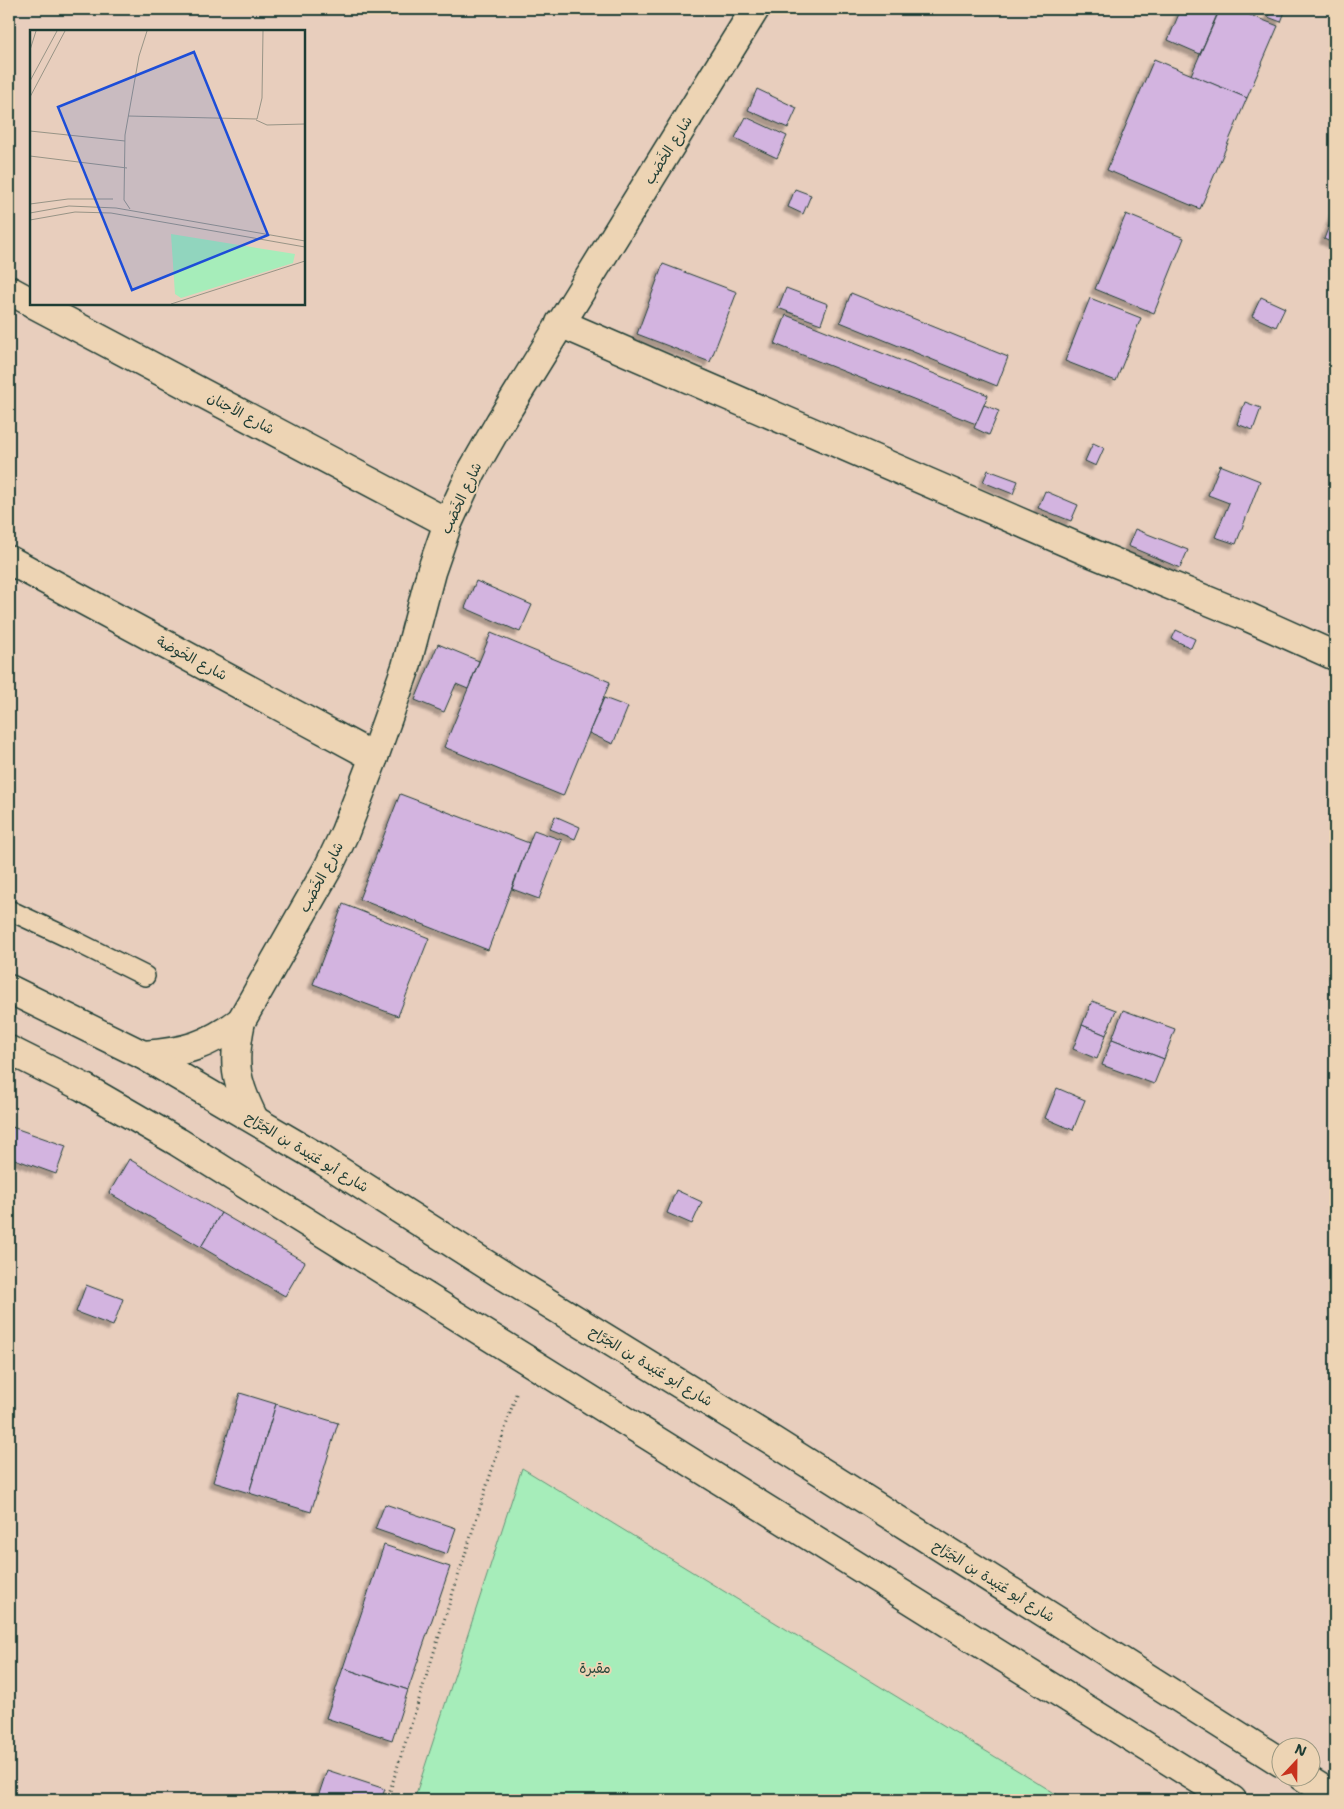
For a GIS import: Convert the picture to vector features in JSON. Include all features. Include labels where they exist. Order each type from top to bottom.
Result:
[{"type":"street","name":"شارع الخَصَب","points":[[254,1119],[242,1096],[236,1072],[235,1046],[241,1021],[328,868],[357,802],[406,666],[431,572],[448,523],[472,471],[560,323],[755,9]]},
{"type":"street","name":"شارع الأجنان","points":[[9,290],[30,301]]},
{"type":"street","name":"شارع الأجنان","points":[[37,305],[448,523]]},
{"type":"street","points":[[560,323],[1335,656]]},
{"type":"street","name":"شارع الخَوضة","points":[[9,560],[374,757]]},
{"type":"street","name":"شارع أبو عُبَيدة بن الجَرَّاح","points":[[9,989],[143,1055],[320,1158],[506,1277],[790,1451],[1272,1757]]},
{"type":"street","name":"شارع الخَصَب","points":[[143,1055],[170,1054],[196,1048],[220,1036],[241,1021]]},
{"type":"street","points":[[9,1050],[82,1087],[178,1142],[1232,1800]]},
{"type":"street","points":[[1318,1786],[1335,1797]]},
{"type":"lane","points":[[9,910],[144,976]]},
{"type":"path","points":[[387,1800],[526,1359]]},
{"type":"green space","name":"مقبرة","points":[[522,1468],[1066,1800],[414,1800]]},
{"type":"building","points":[[1181,9],[1219,10],[1200,54],[1168,40]]},
{"type":"building","points":[[1220,9],[1235,9],[1278,26],[1247,98],[1191,75]]},
{"type":"building","points":[[1271,9],[1286,9],[1281,22],[1268,17]]},
{"type":"building","points":[[1154,59],[1247,98],[1200,209],[1107,170]]},
{"type":"building","points":[[757,89],[797,108],[788,128],[748,110]]},
{"type":"building","points":[[746,117],[787,136],[777,158],[735,138]]},
{"type":"building","points":[[795,189],[811,195],[803,214],[788,207]]},
{"type":"building","points":[[1335,210],[1335,244],[1324,239]]},
{"type":"building","points":[[1126,214],[1184,238],[1154,313],[1095,289]]},
{"type":"building","points":[[663,264],[737,292],[710,362],[637,334]]},
{"type":"building","points":[[786,288],[828,304],[821,324],[778,308]]},
{"type":"building","points":[[851,293],[1008,357],[997,386],[840,322]]},
{"type":"building","points":[[1261,297],[1285,308],[1276,327],[1252,316]]},
{"type":"building","points":[[1090,298],[1141,318],[1116,381],[1065,361]]},
{"type":"building","points":[[786,315],[988,395],[976,424],[775,344]]},
{"type":"building","points":[[1245,402],[1261,408],[1253,430],[1237,424]]},
{"type":"building","points":[[984,405],[999,411],[989,435],[974,428]]},
{"type":"building","points":[[1093,443],[1104,448],[1096,466],[1085,461]]},
{"type":"building","points":[[1220,465],[1260,481],[1236,544],[1215,537],[1229,503],[1208,495]]},
{"type":"building","points":[[988,470],[1018,481],[1013,494],[983,482]]},
{"type":"building","points":[[1045,491],[1078,505],[1071,521],[1038,508]]},
{"type":"building","points":[[1135,529],[1188,550],[1180,568],[1128,546]]},
{"type":"building","points":[[476,581],[532,605],[520,632],[465,608]]},
{"type":"building","points":[[1176,630],[1195,639],[1191,648],[1172,639]]},
{"type":"building","points":[[491,633],[610,682],[563,796],[444,747]]},
{"type":"building","points":[[438,644],[479,661],[468,689],[456,684],[444,712],[415,700]]},
{"type":"building","points":[[604,698],[628,707],[613,744],[589,733]]},
{"type":"building","points":[[400,794],[529,843],[488,950],[359,899]]},
{"type":"building","points":[[555,816],[580,827],[575,839],[550,829]]},
{"type":"building","points":[[534,830],[562,840],[539,899],[512,889]]},
{"type":"building","points":[[343,904],[429,938],[398,1016],[313,984]]},
{"type":"building","points":[[1092,1001],[1116,1010],[1106,1035],[1082,1025]]},
{"type":"building","points":[[1123,1010],[1175,1029],[1164,1059],[1112,1039]]},
{"type":"building","points":[[1082,1025],[1106,1035],[1097,1059],[1073,1049]]},
{"type":"building","points":[[1112,1039],[1164,1059],[1154,1084],[1102,1065]]},
{"type":"building","points":[[1057,1088],[1085,1100],[1073,1130],[1045,1118]]},
{"type":"building","points":[[9,1126],[66,1146],[56,1174],[9,1157]]},
{"type":"building","points":[[129,1159],[221,1213],[201,1247],[109,1193]]},
{"type":"building","points":[[676,1190],[702,1202],[692,1224],[667,1213]]},
{"type":"building","points":[[221,1213],[305,1262],[285,1296],[201,1247]]},
{"type":"building","points":[[86,1285],[123,1299],[113,1326],[76,1312]]},
{"type":"building","points":[[240,1393],[276,1404],[249,1493],[213,1482]]},
{"type":"building","points":[[276,1404],[338,1423],[311,1512],[249,1493]]},
{"type":"building","points":[[385,1504],[456,1528],[447,1554],[375,1529]]},
{"type":"building","points":[[384,1545],[450,1567],[408,1690],[343,1668]]},
{"type":"building","points":[[343,1668],[408,1690],[392,1740],[326,1718]]},
{"type":"building","points":[[327,1770],[385,1789],[381,1800],[317,1800]]}]
